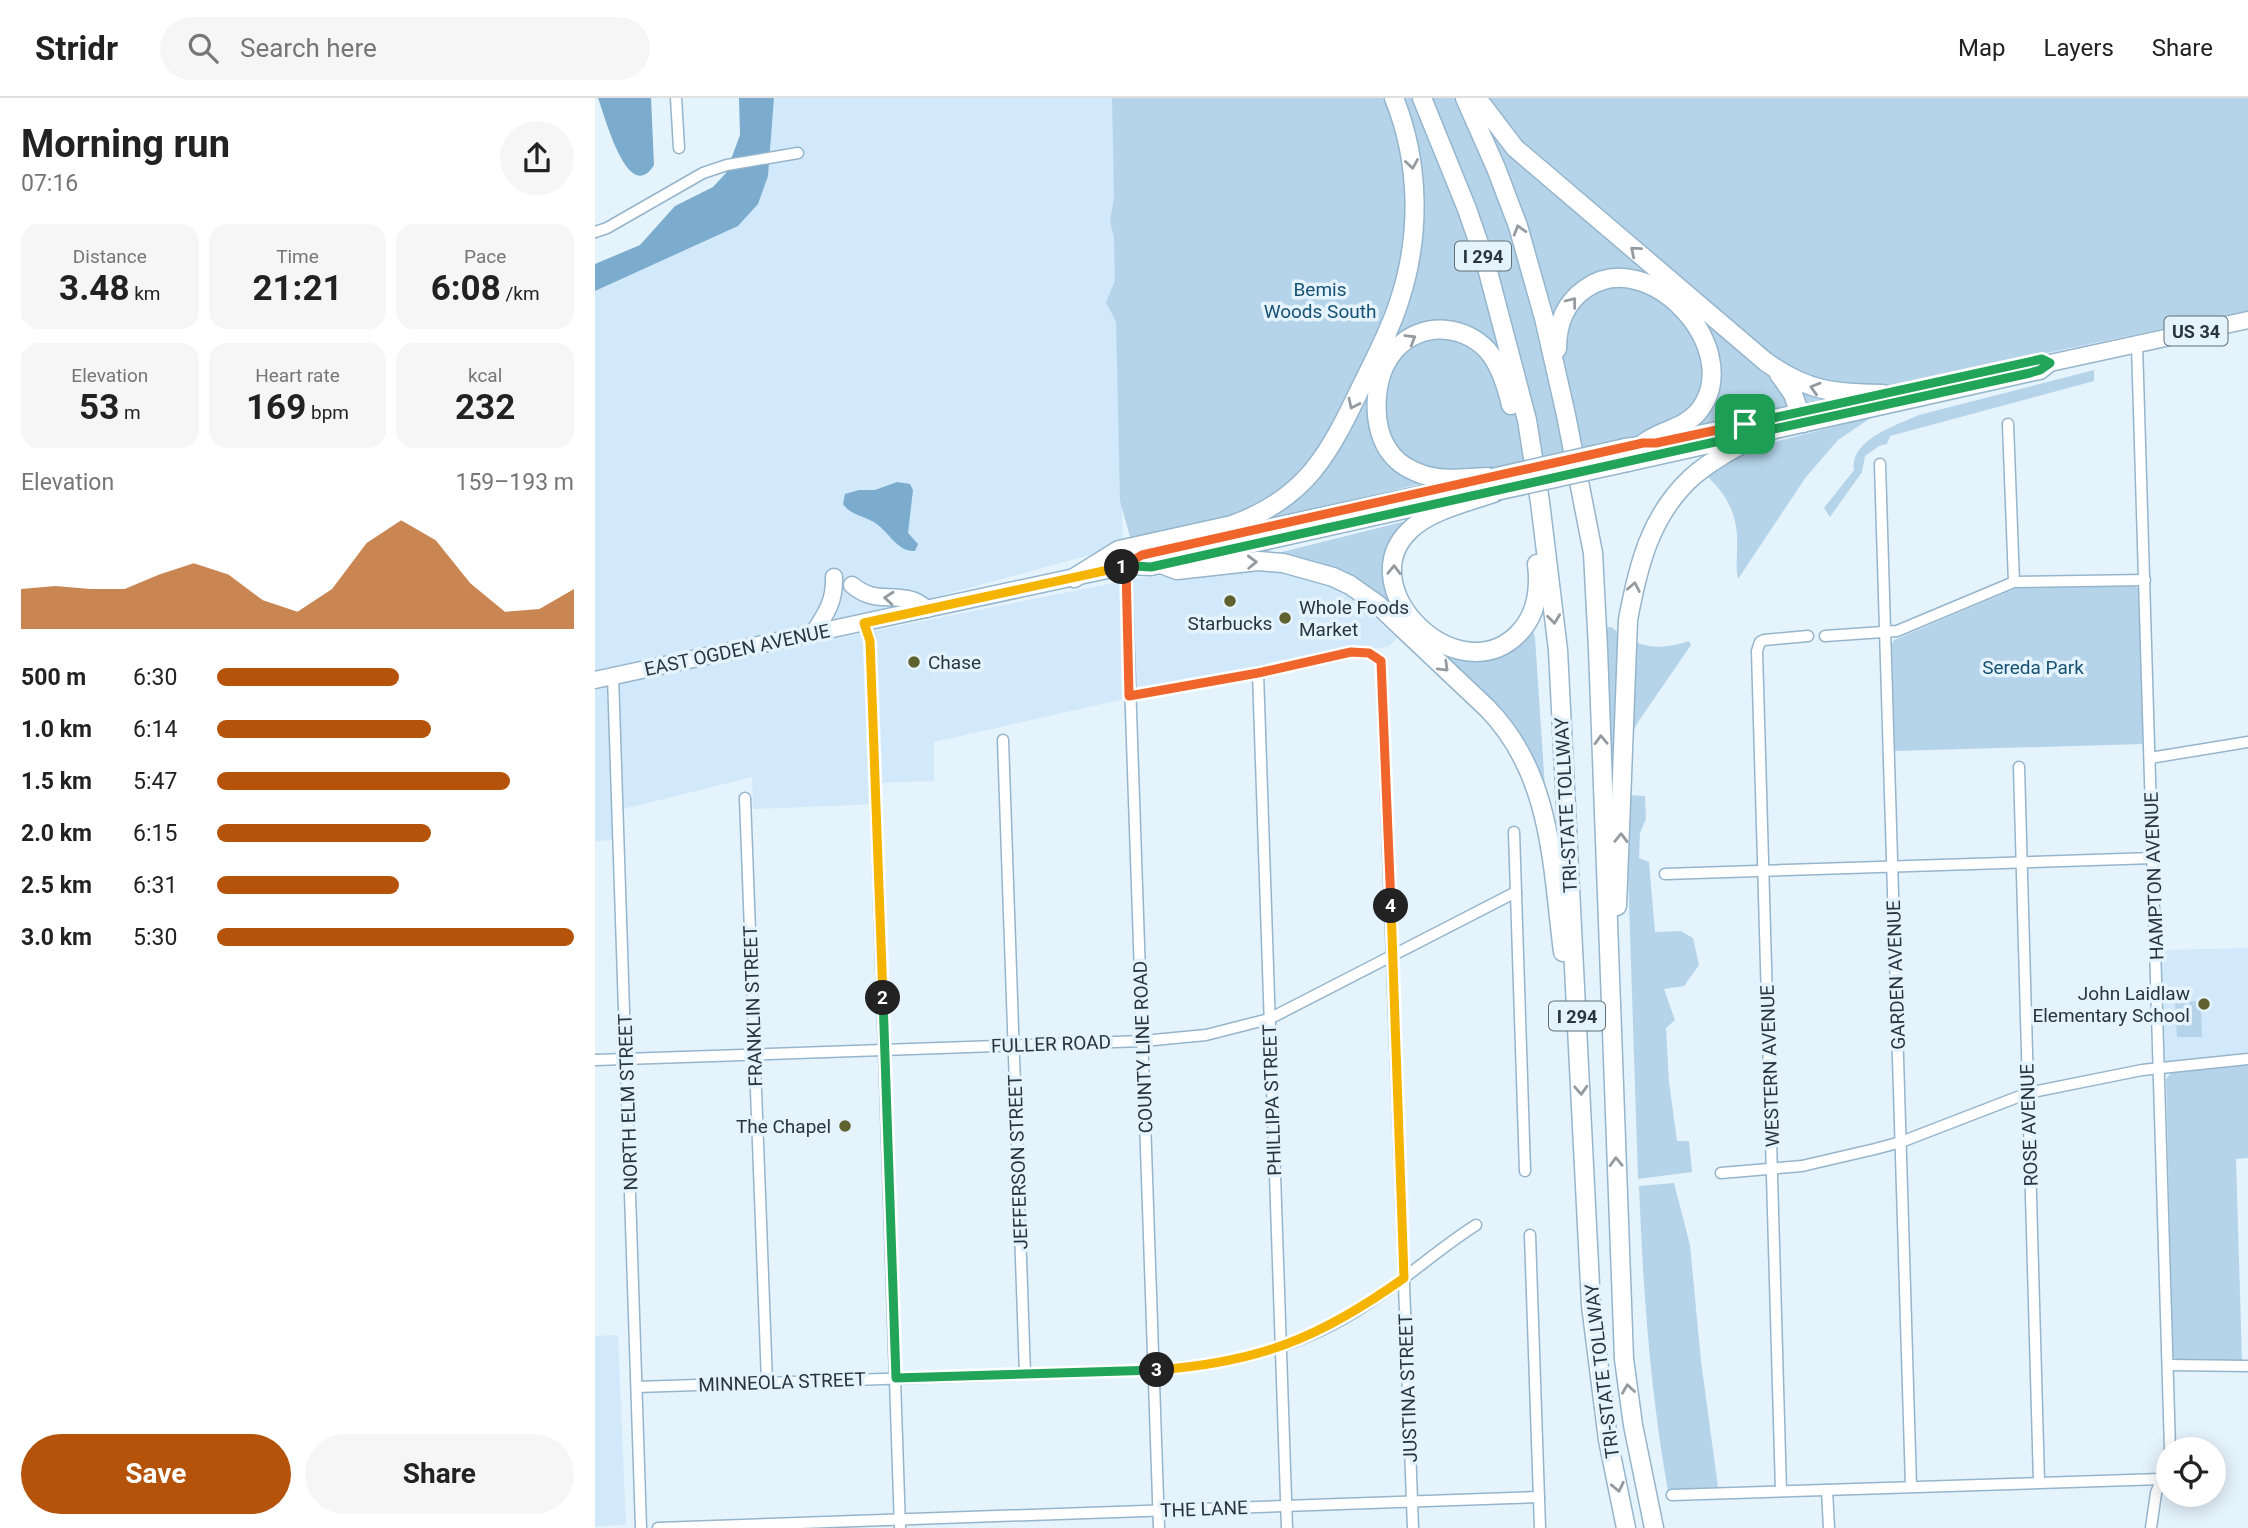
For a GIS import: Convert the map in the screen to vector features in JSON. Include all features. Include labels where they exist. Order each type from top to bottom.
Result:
[{"type":"highway","points":[[1074,578],[1119,550],[1231,526],[1249,519],[1274,506],[1289,494],[1307,478],[1330,449],[1399,304],[1412,247],[1415,194],[1413,165],[1394,98]]},
{"type":"highway","name":"TRI-STATE TOLLWAY","points":[[1422,98],[1486,264],[1527,420],[1540,502],[1558,650],[1591,1305],[1608,1440],[1626,1528]]},
{"type":"highway","name":"TRI-STATE TOLLWAY","points":[[1465,98],[1518,226],[1544,318],[1593,553],[1624,1359],[1633,1425],[1654,1528]]},
{"type":"highway","points":[[1477,98],[1515,148],[1775,368],[1793,380],[1826,391],[1883,394]]},
{"type":"highway","points":[[1566,415],[1557,356],[1557,340],[1563,314],[1579,293],[1601,280],[1615,277],[1640,280],[1668,296],[1683,309],[1704,340],[1712,368],[1709,392],[1698,412],[1681,426],[1655,435],[1643,443]]},
{"type":"highway","points":[[1494,484],[1472,477],[1457,480],[1436,478],[1406,467],[1394,458],[1381,436],[1378,422],[1380,383],[1387,361],[1405,341],[1426,331],[1439,329],[1465,334],[1476,340],[1491,355],[1500,370],[1512,407],[1527,420]]},
{"type":"highway","points":[[1775,368],[1793,394],[1802,418]]},
{"type":"highway","points":[[1611,979],[1620,872],[1628,620],[1636,577],[1657,520],[1668,503],[1692,477],[1766,431]]},
{"type":"highway","points":[[1494,484],[1418,524],[1406,534],[1394,559],[1392,576],[1396,594],[1405,610],[1433,639],[1457,650],[1472,652],[1494,649],[1511,640],[1526,624],[1537,600],[1538,569],[1534,532],[1540,502]]},
{"type":"highway","points":[[1161,564],[1177,570],[1258,561],[1283,563],[1350,584],[1377,604],[1503,725],[1523,754],[1548,833],[1573,1034],[1579,1055]]},
{"type":"main road","name":"US 34","points":[[1627,455],[1643,443],[1802,418],[2030,373],[2050,363],[2248,320]]},
{"type":"main road","name":"US 34","points":[[1627,455],[1766,431],[1883,394],[2042,359],[2050,363]]},
{"type":"main road","name":"EAST OGDEN AVENUE","points":[[1126,566],[1142,555],[1460,486],[1494,484],[1627,455]]},
{"type":"main road","name":"EAST OGDEN AVENUE","points":[[595,680],[1126,566],[1151,567],[1471,495],[1494,484]]},
{"type":"main road","points":[[813,634],[829,610],[835,594],[834,577]]},
{"type":"main road","points":[[852,584],[860,592],[876,597],[913,600],[927,609]]},
{"type":"street","points":[[676,98],[679,148]]},
{"type":"street","points":[[595,232],[703,173],[727,165],[798,153]]},
{"type":"street","name":"HAMPTON AVENUE","points":[[2137,345],[2170,1437]]},
{"type":"street","points":[[2008,424],[2014,582]]},
{"type":"street","name":"GARDEN AVENUE","points":[[1880,464],[1911,1486]]},
{"type":"street","name":"COUNTY LINE ROAD","points":[[1126,566],[1159,1528]]},
{"type":"street","points":[[1825,636],[1897,631],[2014,582],[2145,580]]},
{"type":"street","points":[[864,623],[870,641],[900,1523]]},
{"type":"street","name":"WESTERN AVENUE","points":[[1781,1491],[1757,651],[1760,642],[1770,639],[1808,636]]},
{"type":"street","name":"JUSTINA STREET","points":[[1258,673],[1351,652],[1369,653],[1381,661],[1413,1528]]},
{"type":"street","points":[[1129,696],[1258,673]]},
{"type":"street","name":"PHILLIPA STREET","points":[[1258,673],[1287,1528]]},
{"type":"street","name":"NORTH ELM STREET","points":[[613,676],[641,1528]]},
{"type":"street","name":"JEFFERSON STREET","points":[[1003,740],[1025,1374]]},
{"type":"street","points":[[2150,758],[2248,742]]},
{"type":"street","name":"ROSE AVENUE","points":[[2019,768],[2039,1482]]},
{"type":"street","name":"FRANKLIN STREET","points":[[745,798],[767,1382]]},
{"type":"street","points":[[1514,832],[1525,1171]]},
{"type":"street","points":[[1665,874],[2153,858]]},
{"type":"street","name":"FULLER ROAD","points":[[595,1060],[1143,1041],[1206,1035],[1269,1019],[1516,892]]},
{"type":"street","points":[[1721,1173],[1802,1166],[1901,1143],[2028,1093],[2159,1068],[2248,1059]]},
{"type":"street","name":"MINNEOLA STREET","points":[[637,1387],[1154,1370],[1226,1362],[1280,1347],[1339,1321],[1476,1225]]},
{"type":"street","points":[[1530,1235],[1540,1528]]},
{"type":"street","points":[[2168,1365],[2248,1366]]},
{"type":"street","points":[[1672,1495],[2156,1479]]},
{"type":"street","points":[[1827,1490],[1829,1528]]},
{"type":"street","points":[[2151,1528],[2156,1496]]},
{"type":"street","name":"THE LANE","points":[[659,1528],[900,1523],[1159,1510],[1539,1497]]},
{"type":"shaded area","points":[[598,98],[651,98],[654,165],[644,175],[635,174],[618,153]]},
{"type":"shaded area","points":[[739,98],[774,98],[768,176],[758,204],[738,226],[595,291],[595,264],[640,245],[675,206],[713,187],[726,173],[740,135]]},
{"type":"shaded area","points":[[774,98],[1113,98],[1123,546],[895,608],[595,670],[595,291],[738,226],[768,176]]},
{"type":"shaded area","points":[[897,482],[910,484],[913,490],[908,533],[918,544],[915,551],[899,546],[878,525],[850,511],[843,504],[845,494],[859,490],[875,490]]},
{"type":"shaded area","points":[[1256,569],[1307,576],[1346,593],[1397,638],[1389,646],[1106,703],[934,742],[934,781],[879,783],[880,804],[753,809],[752,777],[623,809],[624,840],[595,841],[595,690],[703,665],[1139,578],[1202,571]]},
{"type":"shaded area","name":"John Laidlaw Elementary School","points":[[2248,948],[2248,1057],[2161,1066],[2158,950]]},
{"type":"shaded area","points":[[618,1335],[626,1525],[595,1526],[595,1336]]},
{"type":"green space","name":"Bemis Woods South","points":[[1112,98],[2248,98],[2248,311],[1445,479],[1270,519],[1131,540],[1120,501],[1116,322],[1106,302],[1115,281],[1114,238],[1110,221],[1114,198]]},
{"type":"green space","points":[[2094,370],[2094,381],[1890,436],[1887,444],[1865,456],[1862,472],[1830,517],[1824,508],[1854,470],[1854,459],[1859,450],[1887,429],[1919,415]]},
{"type":"green space","points":[[1872,417],[1838,440],[1806,477],[1738,579],[1737,535],[1728,503],[1716,485],[1691,463]]},
{"type":"green space","points":[[1406,521],[1396,533],[1383,561],[1382,577],[1390,599],[1386,603],[1343,573],[1307,560],[1270,555]]},
{"type":"green space","name":"Sereda Park","points":[[2132,585],[2138,588],[2139,592],[2144,744],[1894,751],[1894,640],[2017,588]]},
{"type":"green space","points":[[1611,627],[1648,646],[1667,646],[1689,641],[1691,645],[1638,722],[1615,766],[1607,800],[1601,628]]},
{"type":"green space","points":[[1533,630],[1545,788],[1522,739],[1447,656],[1473,661],[1495,659],[1514,649]]},
{"type":"green space","points":[[1629,795],[1645,796],[1646,819],[1640,833],[1639,858],[1649,862],[1655,932],[1681,931],[1693,938],[1699,965],[1684,986],[1664,989],[1675,1020],[1666,1028],[1669,1082],[1677,1141],[1689,1141],[1692,1172],[1638,1179],[1626,811]]},
{"type":"green space","points":[[2201,1001],[2202,1037],[2177,1037],[2175,1002]]},
{"type":"green space","points":[[2248,1064],[2248,1158],[2236,1159],[2242,1360],[2179,1360],[2173,1357],[2166,1079],[2171,1073]]},
{"type":"green space","points":[[1674,1183],[1690,1245],[1701,1361],[1718,1487],[1668,1491],[1648,1339],[1639,1186]]},
{"type":"place","name":"Starbucks","points":[[1230,601]]},
{"type":"place","name":"Whole Foods Market","points":[[1285,618]]},
{"type":"place","name":"Chase","points":[[914,662]]},
{"type":"place","name":"John Laidlaw Elementary School","points":[[2204,1004]]},
{"type":"place","name":"The Chapel","points":[[845,1126]]},
{"type":"route","points":[[1745,424],[1656,443],[1643,443],[1142,555],[1126,566],[864,623],[870,638],[896,1378],[1154,1370],[1226,1362],[1280,1347],[1317,1332],[1367,1305],[1404,1278],[1381,661],[1369,653],[1351,652],[1258,673],[1129,696],[1126,566],[1151,567],[1471,495],[1496,492],[2030,373],[2050,363],[2042,359],[1745,424]]}]
